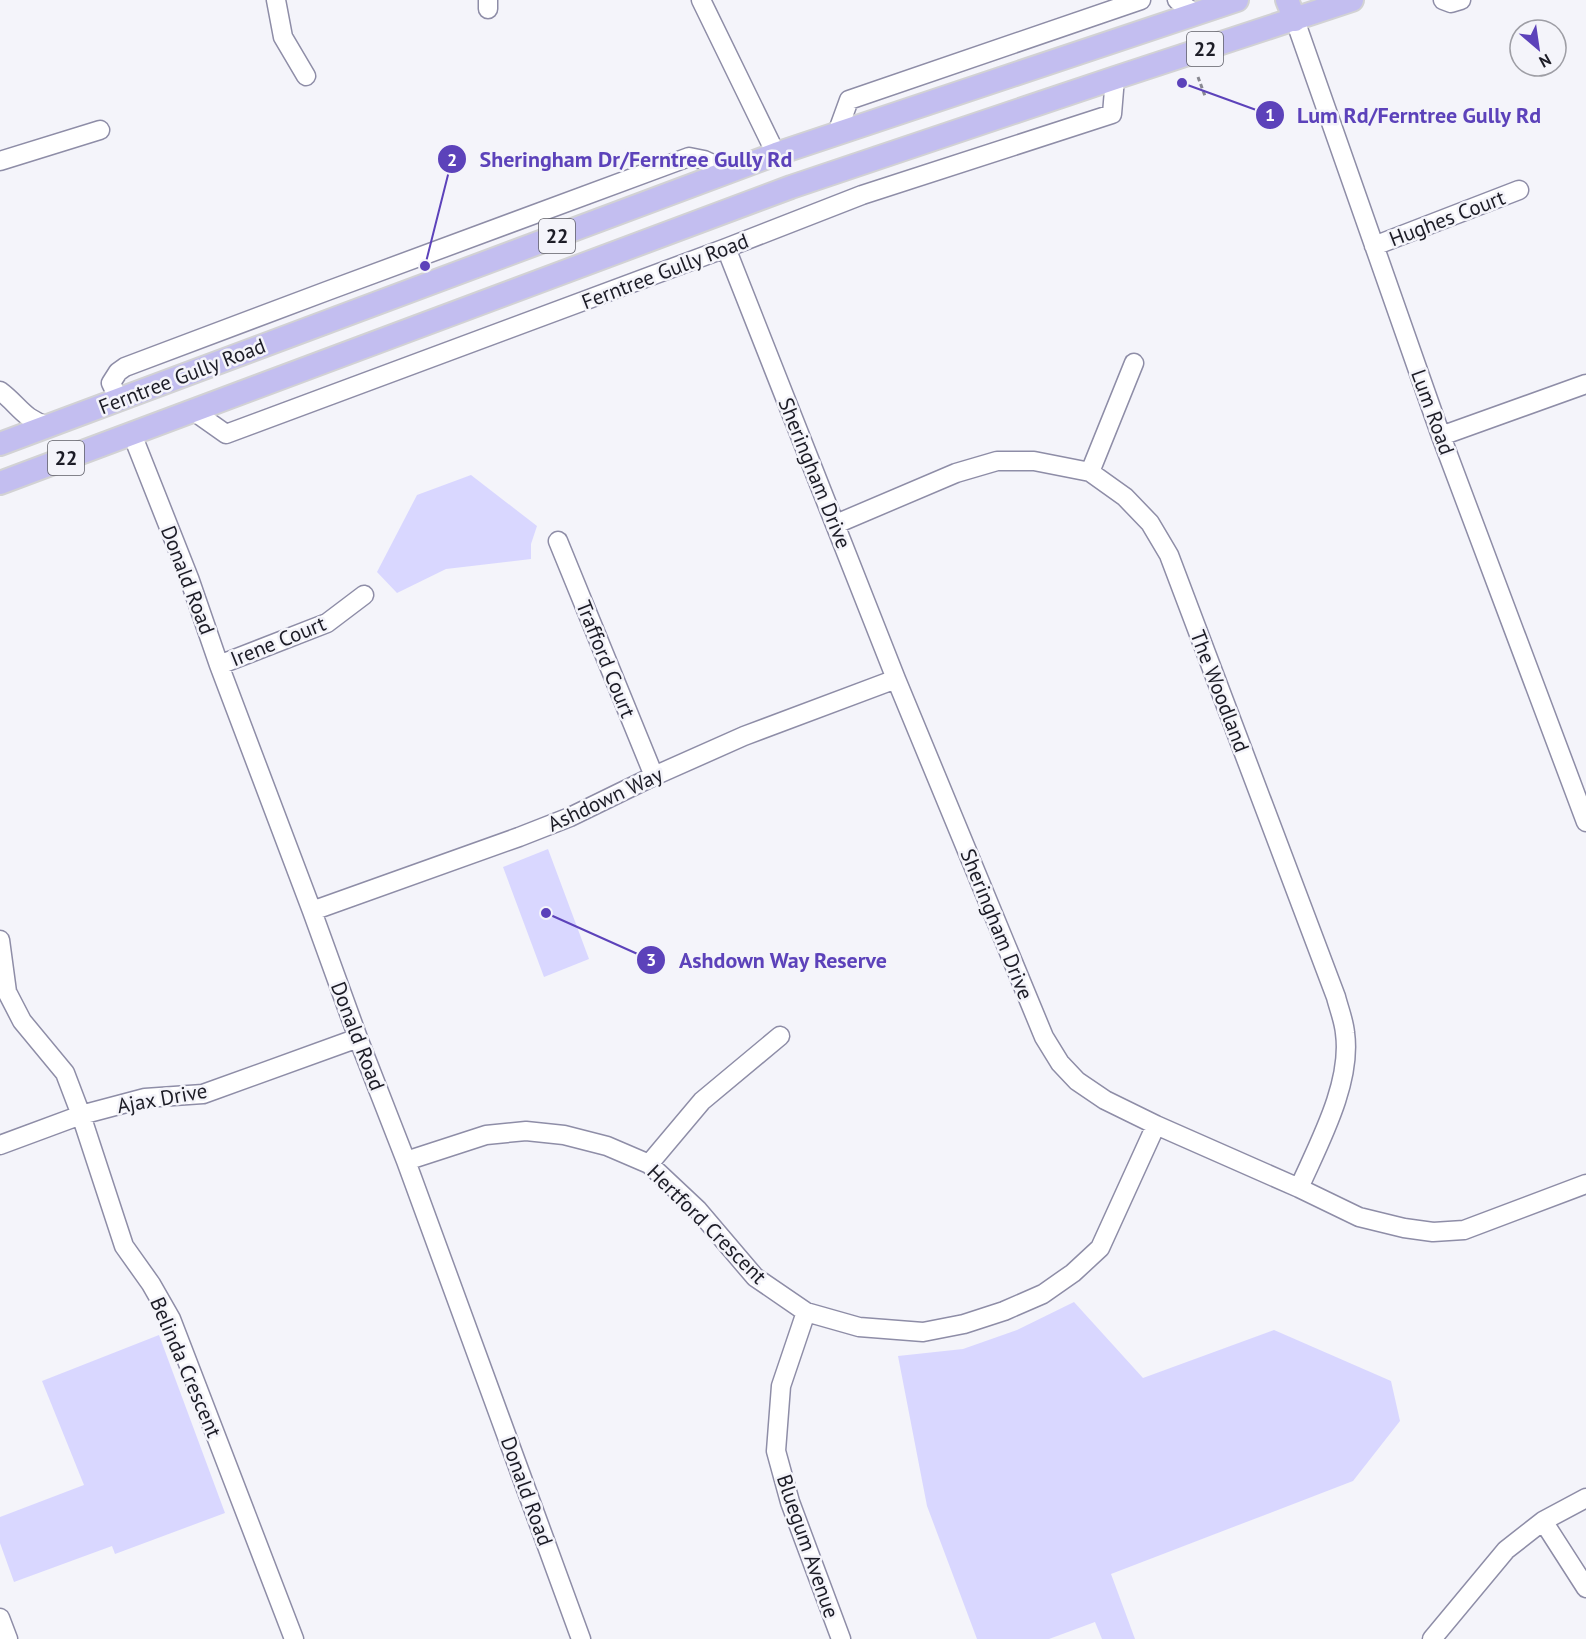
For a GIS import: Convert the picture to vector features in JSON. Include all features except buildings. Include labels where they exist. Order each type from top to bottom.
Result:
[{"type":"main road","name":"Ferntree Gully Road","points":[[0,444],[837,132],[1237,0]]},
{"type":"main road","name":"Ferntree Gully Road","points":[[0,483],[791,187],[1115,78],[1291,10],[1352,0]]},
{"type":"main road","points":[[1103,45],[1115,78]]},
{"type":"main road","points":[[776,154],[791,187]]},
{"type":"main road","points":[[118,400],[132,434]]},
{"type":"street","points":[[276,0],[283,37],[306,76]]},
{"type":"street","points":[[701,0],[776,154]]},
{"type":"street","points":[[837,132],[849,100],[1141,0]]},
{"type":"street","points":[[1177,0],[1195,14]]},
{"type":"street","points":[[1443,0],[1451,3],[1461,0]]},
{"type":"street","name":"Lum Road","points":[[1291,10],[1441,436],[1586,822]]},
{"type":"street","name":"Ferntree Gully Road","points":[[192,410],[226,434],[862,195],[1112,114],[1115,78]]},
{"type":"street","points":[[0,161],[100,130]]},
{"type":"street","points":[[118,400],[111,383],[118,372],[125,367],[327,291],[689,157],[704,160],[730,172]]},
{"type":"street","name":"Hughes Court","points":[[1374,246],[1519,190]]},
{"type":"street","name":"Sheringham Drive","points":[[726,248],[896,680],[1044,1037],[1060,1063],[1077,1081],[1105,1101],[1359,1216],[1404,1228],[1433,1232],[1464,1230],[1586,1184]]},
{"type":"street","points":[[327,291],[337,318]]},
{"type":"street","points":[[1090,472],[1134,363]]},
{"type":"street","points":[[1441,436],[1586,384]]},
{"type":"street","points":[[0,391],[22,413],[48,426]]},
{"type":"street","name":"Donald Road","points":[[132,434],[189,578],[219,665],[406,1161],[581,1639]]},
{"type":"street","name":"The Woodland","points":[[836,524],[956,473],[998,461],[1034,461],[1090,472],[1125,497],[1150,523],[1169,555],[1336,997],[1345,1033],[1346,1064],[1339,1095],[1299,1188]]},
{"type":"street","name":"Trafford Court","points":[[558,541],[654,776]]},
{"type":"street","name":"Irene Court","points":[[219,665],[327,623],[364,595]]},
{"type":"street","name":"Ashdown Way","points":[[312,911],[570,817],[744,736],[896,680]]},
{"type":"street","name":"Belinda Crescent","points":[[0,940],[7,992],[22,1021],[65,1073],[124,1246],[151,1284],[171,1319],[294,1639]]},
{"type":"street","points":[[649,1164],[702,1101],[780,1036]]},
{"type":"street","name":"Ajax Drive","points":[[0,1145],[81,1115],[146,1098],[203,1094],[358,1038]]},
{"type":"street","name":"Hertford Crescent","points":[[406,1161],[486,1135],[526,1131],[564,1135],[607,1146],[649,1164],[698,1210],[755,1277],[806,1312],[859,1327],[923,1332],[964,1324],[1004,1311],[1043,1294],[1073,1274],[1100,1248],[1156,1125]]},
{"type":"street","name":"Bluegum Avenue","points":[[806,1312],[781,1386],[776,1451],[790,1502],[841,1639]]},
{"type":"street","points":[[1432,1639],[1506,1550],[1543,1521],[1586,1498]]},
{"type":"street","points":[[1543,1521],[1586,1588]]},
{"type":"street","points":[[0,1618],[8,1639]]},
{"type":"path","points":[[1198,77],[1205,96]]},
{"type":"shaded area","points":[[471,475],[537,526],[531,544],[531,559],[446,569],[397,593],[377,572],[417,495]]},
{"type":"shaded area","points":[[548,849],[589,959],[544,977],[503,867]]},
{"type":"shaded area","points":[[1074,1302],[1143,1378],[1274,1330],[1391,1381],[1400,1421],[1353,1481],[1111,1574],[1135,1639],[1102,1639],[1095,1622],[1049,1639],[977,1639],[927,1506],[898,1356],[963,1349],[1017,1330]]},
{"type":"shaded area","points":[[159,1335],[225,1513],[115,1554],[112,1546],[14,1582],[0,1543],[0,1517],[84,1485],[42,1381]]},
{"type":"place","name":"Lum Rd/Ferntree Gully Rd","points":[[1182,83]]},
{"type":"place","name":"Sheringham Dr/Ferntree Gully Rd","points":[[425,266]]},
{"type":"place","name":"Ashdown Way Reserve","points":[[546,913]]}]
